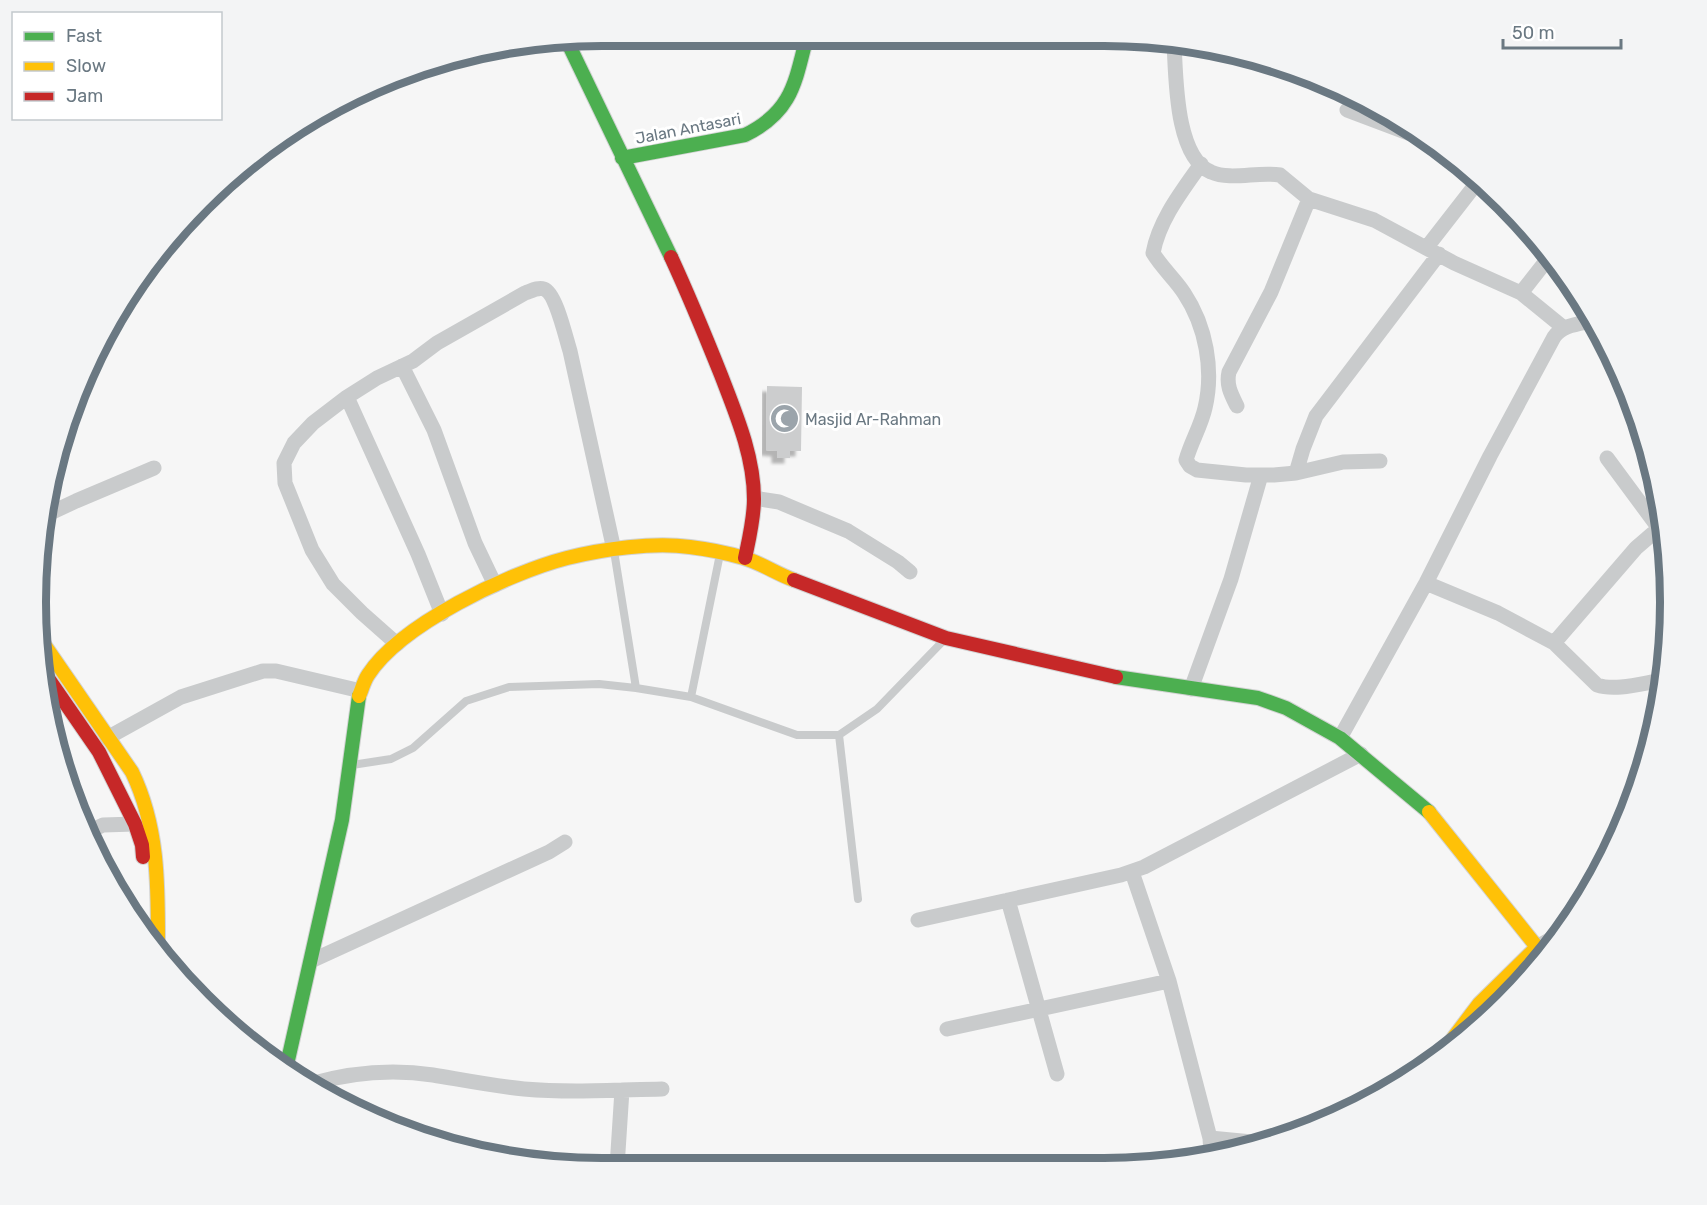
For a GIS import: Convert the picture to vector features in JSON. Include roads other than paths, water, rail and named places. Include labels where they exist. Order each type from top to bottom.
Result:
[{"type":"street","name":"Jalan Antasari","points":[[622,158],[745,135],[762,128],[774,118],[788,98],[797,76],[804,46]]},
{"type":"street","points":[[570,48],[692,301],[747,449],[754,498],[753,517],[745,558]]},
{"type":"street","points":[[1175,51],[1182,126],[1187,143],[1197,162],[1210,172],[1225,175],[1280,175],[1309,199],[1374,220],[1521,293],[1564,328]]},
{"type":"street","points":[[1347,110],[1390,126]]},
{"type":"street","points":[[1201,164],[1185,186],[1159,231],[1153,253],[1184,292],[1198,318],[1207,351],[1209,386],[1205,410],[1186,460],[1197,470],[1261,475],[1296,473],[1343,462],[1380,461]]},
{"type":"street","points":[[1296,473],[1316,416],[1433,251],[1474,187]]},
{"type":"street","points":[[1237,406],[1229,390],[1227,380],[1229,372],[1271,292],[1309,199]]},
{"type":"street","points":[[1521,293],[1545,263]]},
{"type":"street","points":[[397,644],[333,584],[312,550],[285,483],[284,463],[294,442],[313,423],[347,397],[376,378],[413,361],[437,343],[525,293],[537,289],[544,289],[548,292],[555,305],[570,351],[614,550]]},
{"type":"street","points":[[1340,738],[1426,583],[1490,456],[1558,331],[1585,323]]},
{"type":"street","points":[[402,366],[434,430],[475,543],[495,585]]},
{"type":"street","points":[[347,397],[409,534],[442,614]]},
{"type":"street","points":[[1606,458],[1654,516]]},
{"type":"street","points":[[54,511],[154,468]]},
{"type":"street","points":[[1191,689],[1231,579],[1261,475]]},
{"type":"street","points":[[754,498],[779,502],[848,531],[910,572]]},
{"type":"street","points":[[1554,643],[1636,548],[1656,530]]},
{"type":"street","points":[[288,1061],[342,820],[357,702],[374,666],[423,624],[495,585],[527,571],[568,558],[614,550],[663,546],[720,552],[745,558],[781,575],[946,638],[1023,658],[1114,677],[1249,697],[1286,708],[1340,738],[1437,821],[1536,947]]},
{"type":"street","points":[[1426,583],[1498,613],[1554,643],[1588,679],[1597,685],[1613,687],[1655,681]]},
{"type":"street","points":[[49,652],[142,789],[150,813],[155,850],[158,936]]},
{"type":"street","points":[[107,738],[181,697],[263,672],[276,671],[361,691]]},
{"type":"street","points":[[53,685],[99,752],[135,824],[142,845],[143,892]]},
{"type":"street","points":[[918,920],[1132,872],[1360,754]]},
{"type":"street","points":[[95,829],[103,825],[135,824]]},
{"type":"street","points":[[311,961],[549,852],[565,842]]},
{"type":"street","points":[[1132,872],[1169,981],[1210,1138],[1211,1148]]},
{"type":"street","points":[[1008,900],[1057,1074]]},
{"type":"street","points":[[1458,1031],[1479,1004],[1536,947],[1545,942]]},
{"type":"street","points":[[947,1029],[1169,981]]},
{"type":"street","points":[[320,1082],[377,1073],[431,1074],[480,1084],[526,1089],[662,1089]]},
{"type":"street","points":[[618,1158],[622,1090]]},
{"type":"street","points":[[1210,1138],[1243,1141]]},
{"type":"lane","points":[[614,550],[636,688]]},
{"type":"lane","points":[[691,697],[720,552]]},
{"type":"lane","points":[[350,765],[391,759],[413,748],[466,701],[509,687],[599,684],[636,688],[691,697],[797,735],[839,735],[877,710],[946,638]]},
{"type":"lane","points":[[839,735],[858,899]]},
{"type":"place","name":"Masjid Ar-Rahman","points":[[784,419]]}]
